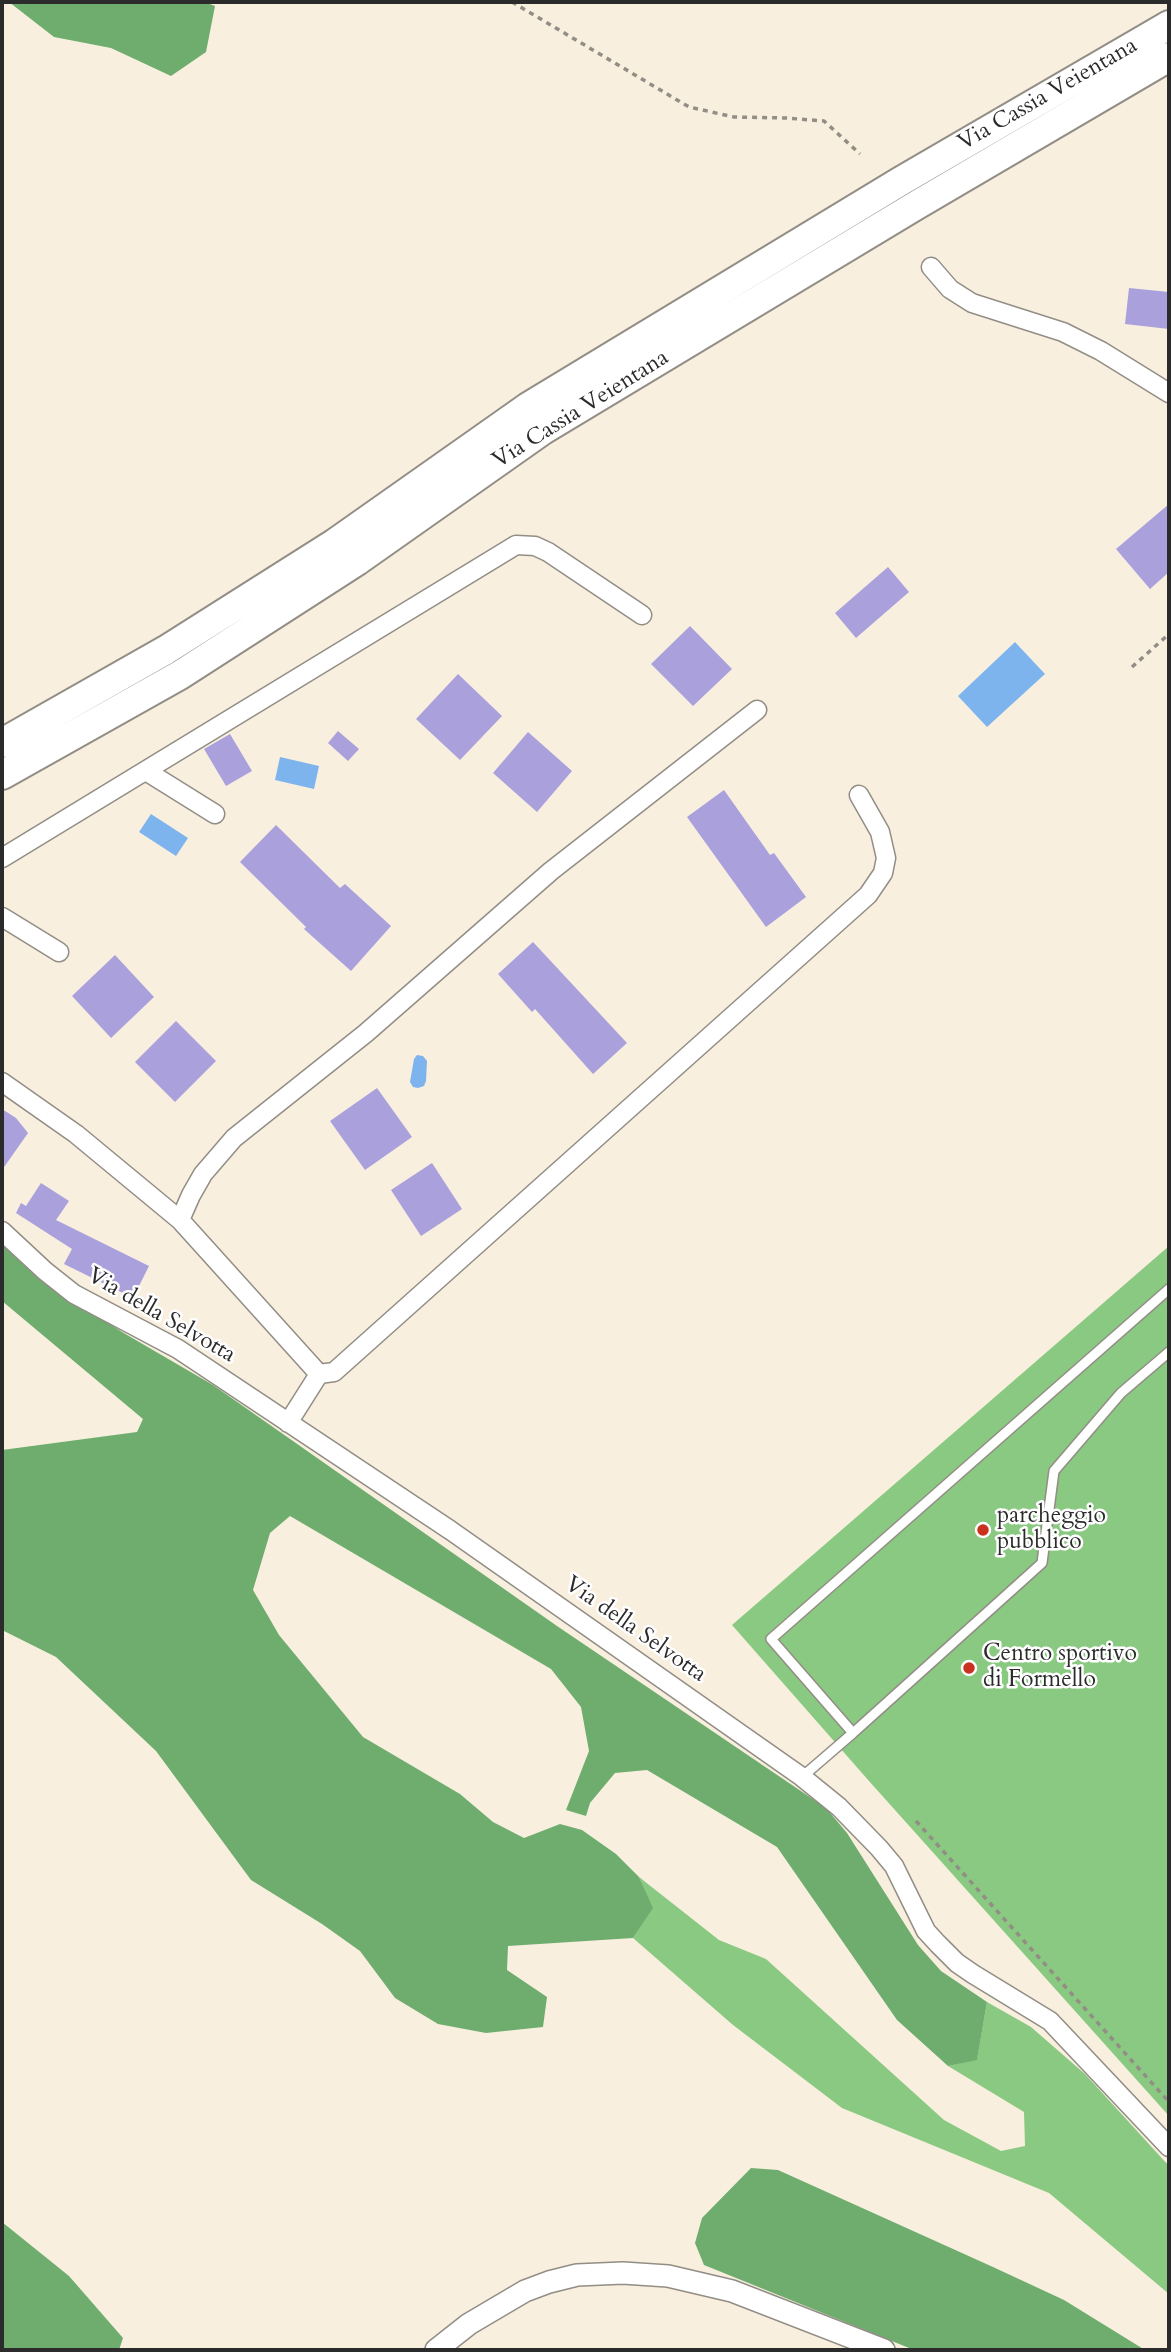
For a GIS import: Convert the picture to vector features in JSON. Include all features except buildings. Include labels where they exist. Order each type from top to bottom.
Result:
[{"type":"highway","name":"Via Cassia Veientana","points":[[2,743],[166,650],[324,550],[528,407],[901,181],[1169,25]]},
{"type":"highway","name":"Via Cassia Veientana","points":[[2,775],[180,675],[357,561],[543,430],[1169,57]]},
{"type":"street","points":[[931,267],[950,289],[972,303],[1063,332],[1101,351],[1169,393]]},
{"type":"street","points":[[2,858],[516,544],[535,546],[548,552],[642,615]]},
{"type":"street","points":[[180,1220],[203,1174],[234,1138],[366,1033],[551,872],[757,710]]},
{"type":"street","points":[[146,771],[215,814]]},
{"type":"street","points":[[319,1374],[334,1372],[868,895],[883,873],[886,858],[880,832],[859,795]]},
{"type":"street","points":[[2,917],[59,953]]},
{"type":"street","points":[[2,1082],[76,1134],[180,1220],[319,1374]]},
{"type":"street","name":"Via della Selvotta","points":[[2,1231],[74,1294],[177,1349],[450,1530],[802,1777],[839,1807],[894,1866],[932,1938],[957,1963],[1051,2021],[1169,2147]]},
{"type":"street","points":[[288,1423],[319,1374]]},
{"type":"street","points":[[436,2350],[469,2324],[525,2291],[577,2276],[623,2273],[668,2276],[732,2291],[884,2350]]},
{"type":"lane","points":[[853,1733],[771,1639],[1169,1289]]},
{"type":"lane","points":[[802,1777],[1042,1563],[1054,1471],[1121,1393],[1169,1352]]},
{"type":"path","points":[[512,2],[689,107],[734,117],[824,121],[860,153]]},
{"type":"path","points":[[1132,667],[1169,634]]},
{"type":"path","points":[[916,1821],[1169,2102]]},
{"type":"green space","points":[[9,2],[205,2],[215,6],[206,52],[171,76],[111,48],[54,37]]},
{"type":"green space","points":[[2,1243],[36,1275],[122,1332],[213,1385],[557,1626],[826,1808],[847,1833],[918,1945],[941,1971],[987,2002],[977,2060],[948,2066],[897,2020],[777,1847],[647,1770],[615,1773],[590,1803],[586,1816],[566,1810],[589,1751],[581,1707],[551,1669],[290,1516],[270,1533],[253,1590],[279,1635],[363,1737],[460,1794],[493,1822],[524,1838],[560,1824],[582,1830],[616,1854],[639,1877],[653,1908],[633,1938],[508,1946],[507,1970],[547,1997],[543,2027],[486,2033],[438,2024],[395,1998],[360,1951],[251,1880],[156,1751],[56,1657],[2,1630],[2,1450],[137,1432],[143,1419],[2,1301]]},
{"type":"green space","name":"Centro sportivo di Formello","points":[[1169,1246],[1169,2116],[732,1625]]},
{"type":"green space","points":[[639,1877],[719,1940],[766,1959],[944,2120],[1001,2151],[1025,2146],[1024,2112],[948,2066],[977,2059],[987,2002],[1031,2027],[1085,2074],[1169,2166],[1169,2294],[1049,2193],[842,2108],[733,2025],[633,1938],[652,1908]]},
{"type":"green space","points":[[751,2168],[778,2170],[993,2267],[1064,2300],[1145,2350],[914,2350],[704,2265],[695,2243],[702,2218]]},
{"type":"green space","points":[[2,2222],[69,2276],[123,2338],[119,2350],[2,2350]]},
{"type":"water","points":[[1015,642],[1045,674],[987,727],[958,696]]},
{"type":"water","points":[[280,757],[319,766],[314,789],[275,780]]},
{"type":"water","points":[[151,814],[188,838],[176,856],[139,832]]},
{"type":"water","points":[[417,1055],[423,1056],[427,1061],[426,1081],[424,1086],[418,1088],[413,1087],[410,1082]]},
{"type":"place","name":"parcheggio pubblico","points":[[983,1530]]},
{"type":"place","name":"Centro sportivo di Formello","points":[[969,1668]]}]
